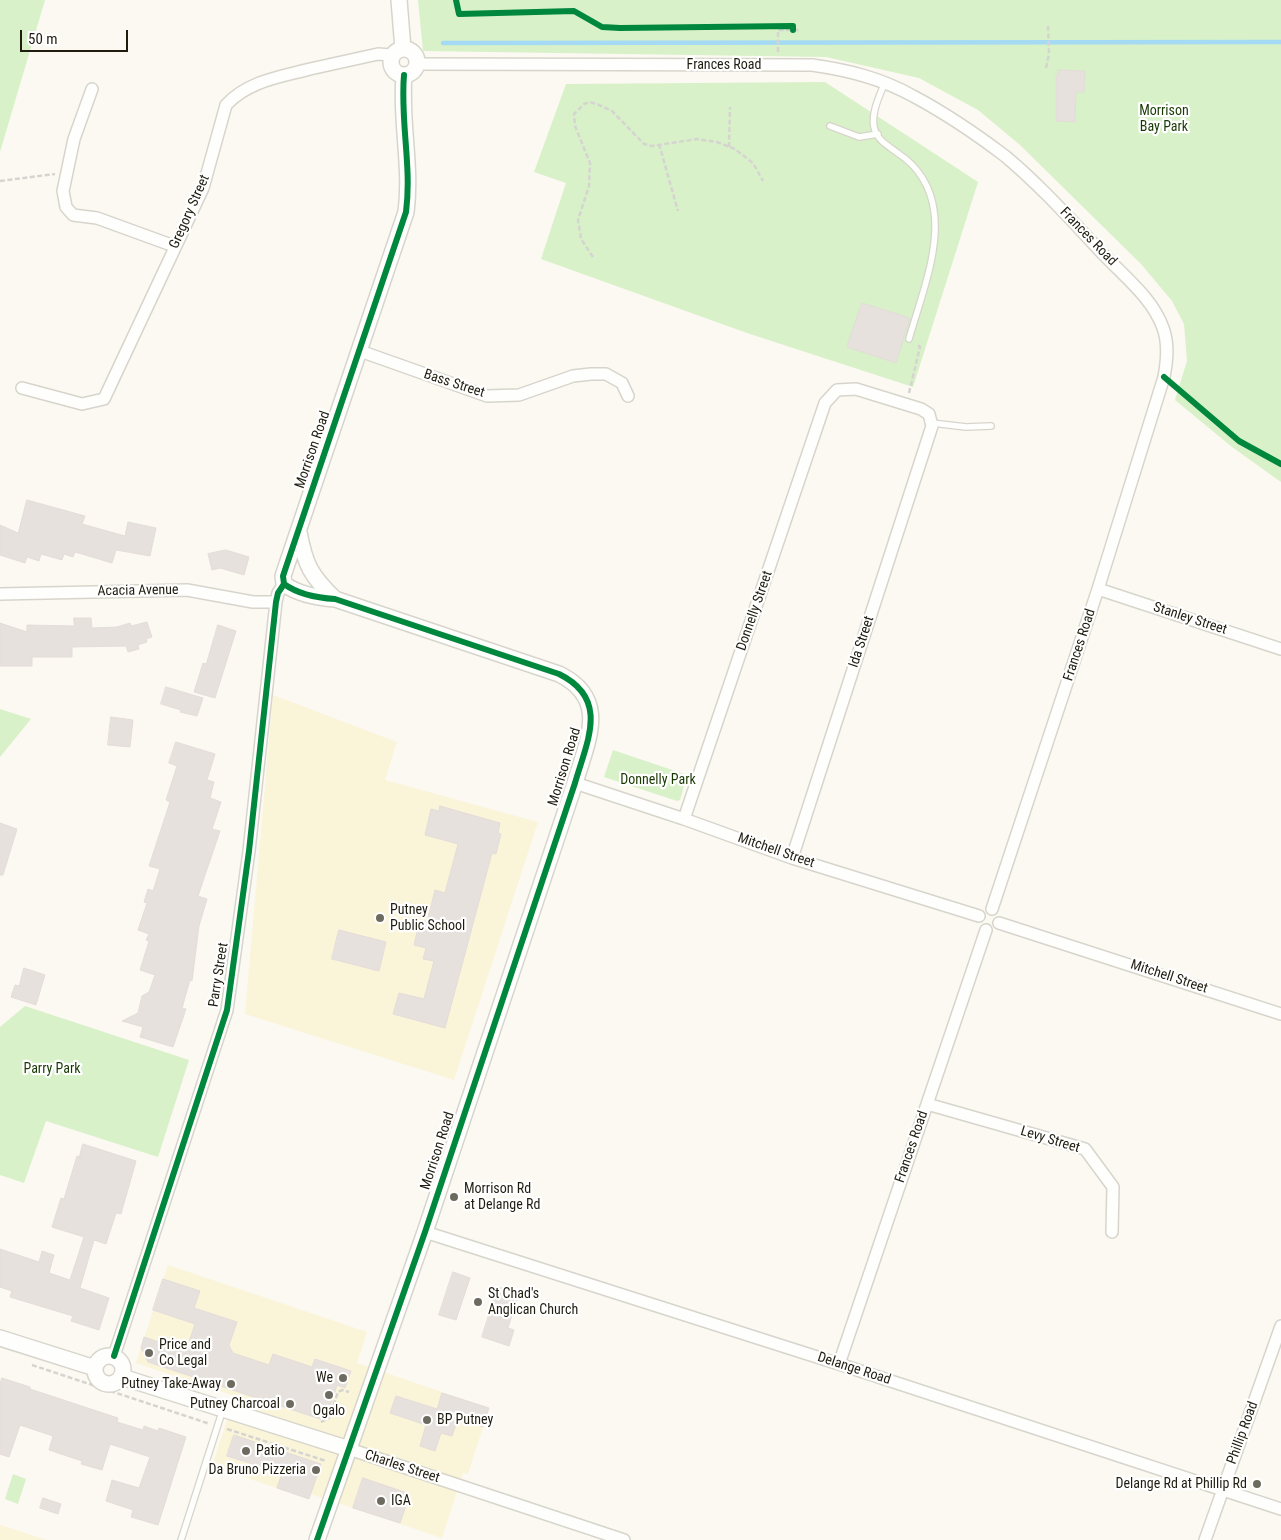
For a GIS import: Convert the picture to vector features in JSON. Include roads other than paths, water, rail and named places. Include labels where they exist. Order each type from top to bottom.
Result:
[{"type":"street","points":[[398,52],[414,53],[417,64],[412,72],[404,75],[397,73],[391,67],[398,52],[399,0]]},
{"type":"street","name":"Gregory Street","points":[[22,388],[82,404],[104,399],[174,246],[203,188],[226,104],[234,96],[251,86],[269,79],[378,54],[398,52]]},
{"type":"street","name":"Frances Road","points":[[417,64],[812,65],[839,68],[865,75],[912,95],[951,118],[1005,156],[1047,195],[1149,302],[1164,330],[1168,354],[1164,377],[1098,589],[992,909]]},
{"type":"street","name":"Morrison Road","points":[[317,1540],[425,1232],[575,783],[591,726],[590,709],[586,695],[570,679],[335,599],[322,598],[284,584],[283,576],[406,212],[409,180],[402,95],[404,75]]},
{"type":"street","points":[[92,89],[74,138],[63,191],[66,207],[73,215],[97,218],[174,246]]},
{"type":"street","name":"Bass Street","points":[[360,351],[487,396],[519,395],[573,376],[591,374],[606,374],[622,383],[628,396]]},
{"type":"street","name":"Donnelly Street","points":[[684,819],[825,403],[837,390],[856,389],[921,409],[929,414],[932,425]]},
{"type":"street","name":"Ida Street","points":[[792,858],[932,425]]},
{"type":"street","points":[[299,529],[304,556],[311,572],[316,580],[335,599]]},
{"type":"street","name":"Parry Street","points":[[114,1356],[227,1010],[249,851],[276,602],[278,593],[284,584]]},
{"type":"street","name":"Stanley Street","points":[[1098,589],[1281,649]]},
{"type":"street","name":"Acacia Avenue","points":[[0,594],[187,590],[253,602],[276,602]]},
{"type":"street","name":"Mitchell Street","points":[[575,783],[684,819],[792,858],[979,916]]},
{"type":"street","points":[[992,909],[998,914],[999,923],[994,930],[986,930],[978,923],[979,916],[983,910],[992,909]]},
{"type":"street","name":"Mitchell Street","points":[[999,923],[1281,1014]]},
{"type":"street","name":"Frances Road","points":[[839,1364],[986,930]]},
{"type":"street","name":"Levy Street","points":[[927,1104],[1085,1149],[1113,1187],[1112,1232]]},
{"type":"street","name":"Delange Road","points":[[425,1232],[839,1364],[1281,1509]]},
{"type":"street","name":"Phillip Road","points":[[1205,1540],[1281,1326]]},
{"type":"street","points":[[0,1338],[95,1368]]},
{"type":"street","points":[[114,1356],[122,1362],[124,1367],[122,1377],[115,1383],[105,1384],[98,1378],[95,1368],[102,1358],[114,1356]]},
{"type":"street","name":"Charles Street","points":[[122,1377],[349,1449],[624,1540]]},
{"type":"lane","points":[[885,82],[875,108],[874,126],[883,143],[900,154],[916,169],[928,186],[935,212],[935,235],[930,266],[909,338]]},
{"type":"lane","points":[[830,126],[859,137],[878,134]]},
{"type":"lane","points":[[932,425],[992,426]]},
{"type":"lane","points":[[181,1540],[223,1409]]},
{"type":"waterway","points":[[443,43],[1281,42]]},
{"type":"place","name":"Putney Public School","points":[[380,918]]},
{"type":"place","name":"Morrison Rd at Delange Rd","points":[[454,1197]]},
{"type":"place","name":"St Chad's Anglican Church","points":[[478,1302]]},
{"type":"place","name":"Price and Co Legal","points":[[149,1353]]},
{"type":"place","name":"We","points":[[343,1378]]},
{"type":"place","name":"Putney Take-Away","points":[[231,1384]]},
{"type":"place","name":"Ogalo","points":[[329,1395]]},
{"type":"place","name":"Putney Charcoal","points":[[290,1404]]},
{"type":"place","name":"BP Putney","points":[[427,1420]]},
{"type":"place","name":"Patio","points":[[246,1451]]},
{"type":"place","name":"Da Bruno Pizzeria","points":[[316,1470]]},
{"type":"place","name":"Delange Rd at Phillip Rd","points":[[1257,1484]]},
{"type":"place","name":"IGA","points":[[381,1501]]},
{"type":"park label","name":"Morrison Bay Park","points":[[1164,120]]},
{"type":"park label","name":"Donnelly Park","points":[[658,780]]},
{"type":"park label","name":"Parry Park","points":[[52,1069]]}]
